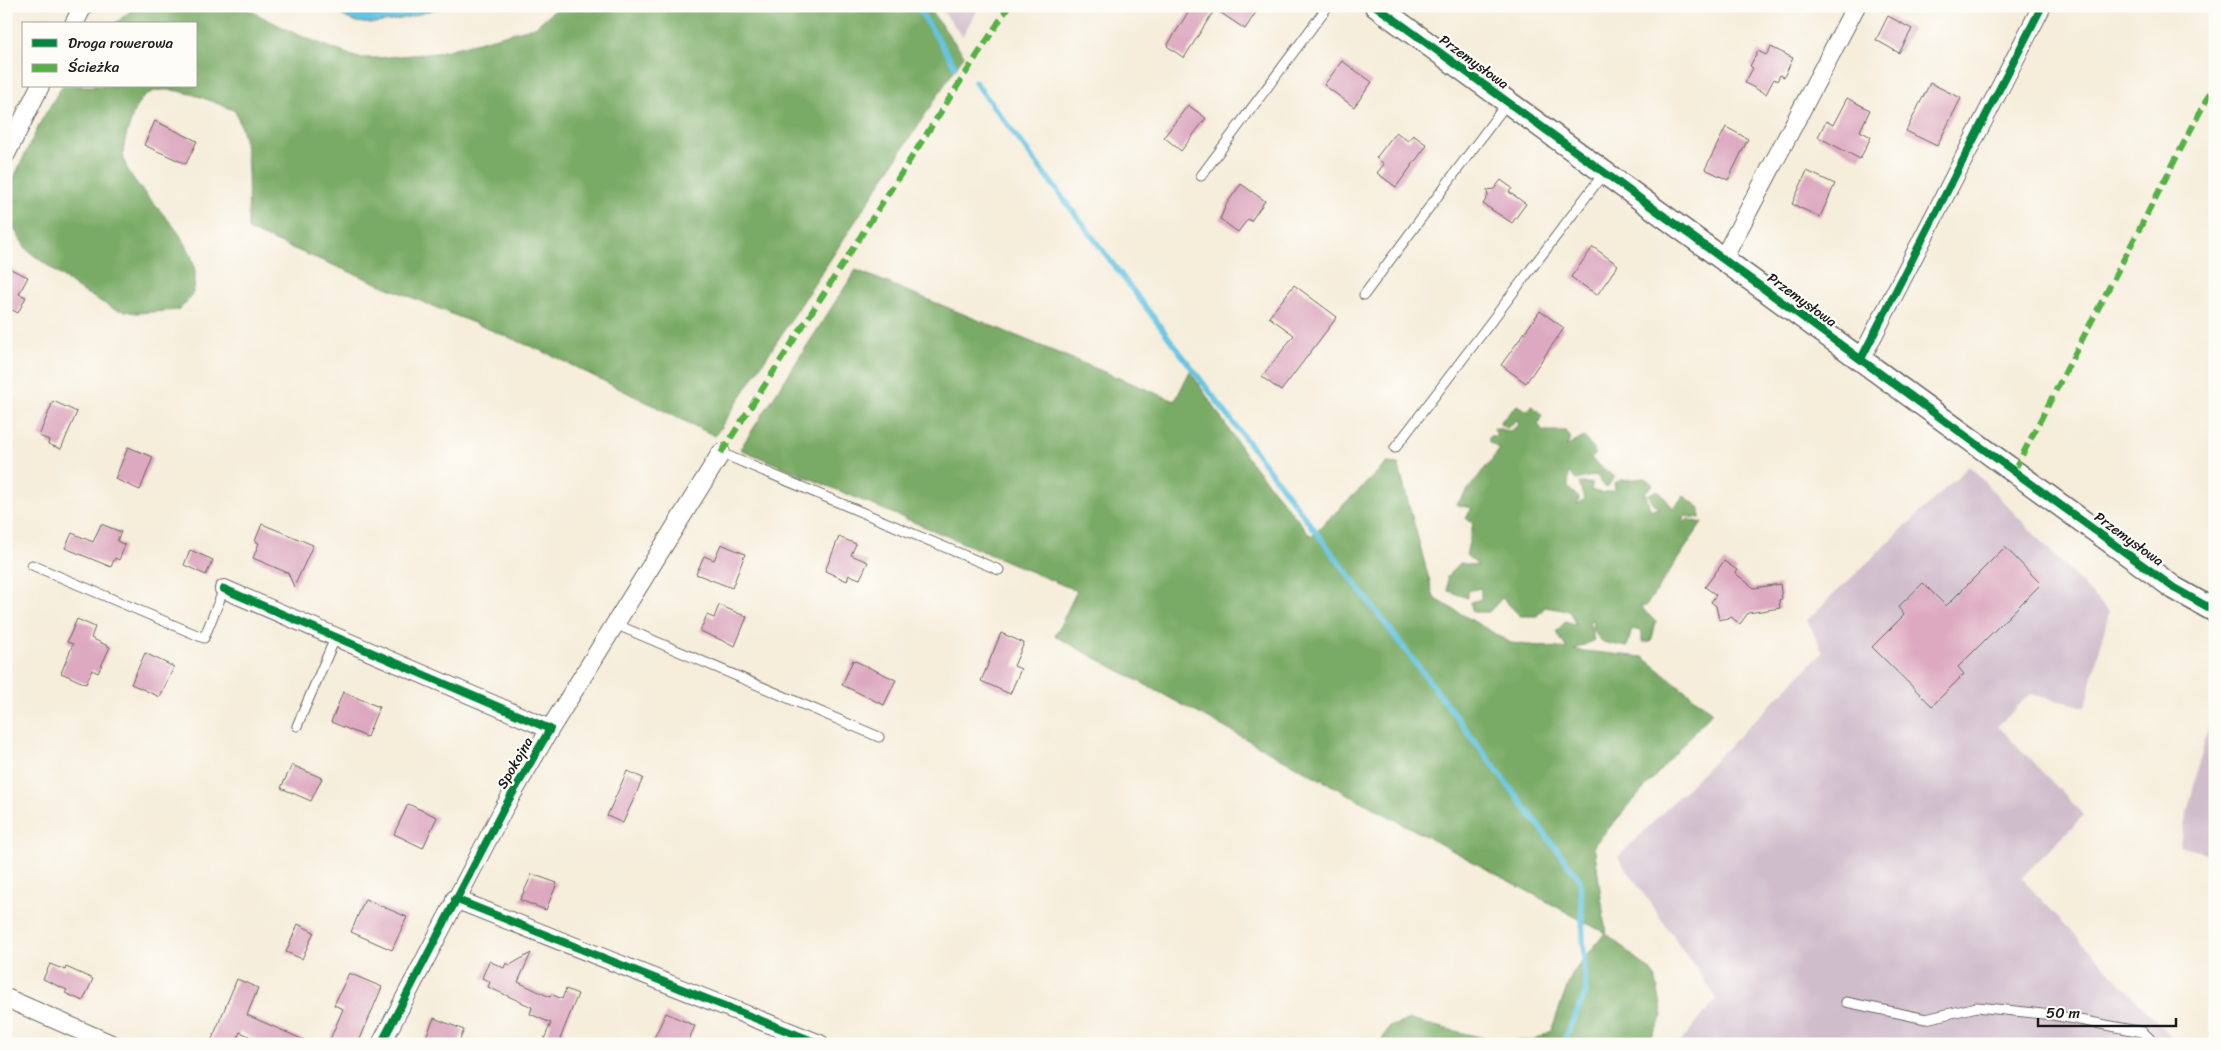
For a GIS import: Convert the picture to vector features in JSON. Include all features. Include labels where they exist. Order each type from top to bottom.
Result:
[{"type":"street","points":[[75,22],[83,6]]},
{"type":"street","name":"Przemysłowa","points":[[1376,6],[2174,588],[2215,612]]},
{"type":"street","points":[[1723,259],[1856,6]]},
{"type":"street","points":[[1861,359],[2042,6]]},
{"type":"street","points":[[6,154],[39,88]]},
{"type":"street","name":"Spokojna","points":[[381,1044],[504,808],[550,729],[721,453]]},
{"type":"street","name":"Spokojna","points":[[224,589],[550,729]]},
{"type":"street","points":[[455,899],[820,1044]]},
{"type":"street","points":[[6,998],[111,1044]]},
{"type":"lane","points":[[1201,176],[1328,6]]},
{"type":"lane","points":[[1364,296],[1507,102]]},
{"type":"lane","points":[[1395,448],[1605,172]]},
{"type":"lane","points":[[721,453],[999,570]]},
{"type":"lane","points":[[32,565],[204,638],[224,589]]},
{"type":"lane","points":[[615,624],[879,737]]},
{"type":"lane","points":[[297,726],[336,636]]},
{"type":"lane","points":[[1846,1002],[1926,1019],[1977,1007],[2053,1015],[2143,1032],[2155,1044]]},
{"type":"shaded area","points":[[939,6],[980,6],[962,36]]},
{"type":"shaded area","points":[[1969,466],[2109,612],[2085,707],[2030,694],[1998,726],[2084,815],[2021,878],[2178,1044],[1678,1044],[1717,999],[1618,857],[1823,652],[1807,620]]},
{"type":"shaded area","points":[[2215,699],[2215,855],[2179,846]]},
{"type":"green space","points":[[136,6],[241,6],[298,35],[358,58],[377,58],[436,53],[535,27],[559,6],[927,6],[964,55],[715,436],[549,354],[248,230],[247,154],[235,111],[192,94],[168,90],[157,91],[144,97],[140,101],[131,120],[123,155],[128,170],[137,184],[173,226],[184,241],[192,257],[195,274],[192,294],[179,310],[136,313],[114,309],[77,288],[27,250],[6,216],[6,194],[41,121],[61,88],[198,88],[198,22],[117,22]]},
{"type":"green space","points":[[856,270],[1175,401],[1190,371],[1249,460],[1311,536],[1387,463],[1398,464],[1434,598],[1511,643],[1567,649],[1556,632],[1566,621],[1576,625],[1569,611],[1545,607],[1537,616],[1520,616],[1502,598],[1489,612],[1473,612],[1470,602],[1481,599],[1481,588],[1468,591],[1468,598],[1448,591],[1447,576],[1460,563],[1479,566],[1466,555],[1473,524],[1466,518],[1472,508],[1456,505],[1500,449],[1489,442],[1489,436],[1497,436],[1494,428],[1510,431],[1519,425],[1517,420],[1507,428],[1499,423],[1517,405],[1528,411],[1532,405],[1542,415],[1538,424],[1543,431],[1566,431],[1571,439],[1566,447],[1584,437],[1596,454],[1591,459],[1615,477],[1606,488],[1596,475],[1576,480],[1569,472],[1568,487],[1579,498],[1577,505],[1584,499],[1579,483],[1592,483],[1591,490],[1602,493],[1615,490],[1614,483],[1622,480],[1646,478],[1653,485],[1645,492],[1650,509],[1658,509],[1648,495],[1658,490],[1673,508],[1684,496],[1700,508],[1700,518],[1684,516],[1684,523],[1688,519],[1702,523],[1646,606],[1640,606],[1656,622],[1651,642],[1642,642],[1642,631],[1632,629],[1627,647],[1602,642],[1592,629],[1593,619],[1589,622],[1594,640],[1574,650],[1643,657],[1712,712],[1594,845],[1606,933],[1655,975],[1663,1016],[1648,1044],[1380,1044],[1389,1027],[1410,1020],[1492,1040],[1533,1041],[1551,1031],[1572,974],[1605,933],[1055,636],[1077,591],[740,449]]},
{"type":"water","points":[[334,6],[444,6],[401,19],[367,23],[349,19],[336,11]]},
{"type":"building","points":[[1192,6],[1260,6],[1245,29],[1215,9],[1184,58],[1167,46]]},
{"type":"building","points":[[1888,16],[1912,29],[1899,53],[1876,40]]},
{"type":"building","points":[[1771,47],[1793,58],[1784,77],[1780,75],[1777,81],[1774,79],[1766,94],[1745,83],[1753,68],[1750,66],[1758,51],[1766,55]]},
{"type":"building","points":[[1342,61],[1372,82],[1354,107],[1324,85]]},
{"type":"building","points":[[1930,83],[1961,98],[1937,146],[1906,131]]},
{"type":"building","points":[[1847,98],[1870,110],[1860,131],[1871,137],[1860,159],[1818,137],[1826,121],[1833,125]]},
{"type":"building","points":[[1188,105],[1206,118],[1181,151],[1164,137]]},
{"type":"building","points":[[155,121],[197,141],[186,164],[144,145]]},
{"type":"building","points":[[1726,127],[1748,139],[1728,180],[1705,169]]},
{"type":"building","points":[[1396,132],[1408,141],[1413,135],[1427,145],[1396,187],[1377,173],[1384,164],[1376,158]]},
{"type":"building","points":[[1807,171],[1835,184],[1820,217],[1792,204]]},
{"type":"building","points":[[1501,180],[1512,188],[1509,192],[1526,204],[1512,223],[1483,204],[1488,196],[1487,190],[1494,189]]},
{"type":"building","points":[[1241,184],[1265,201],[1251,221],[1248,219],[1238,232],[1220,219],[1227,203]]},
{"type":"building","points":[[1593,247],[1618,265],[1597,295],[1571,277]]},
{"type":"building","points":[[6,267],[28,277],[19,294],[26,297],[18,313],[12,310],[6,322]]},
{"type":"building","points":[[1294,285],[1337,317],[1281,391],[1262,377],[1294,335],[1269,317]]},
{"type":"building","points":[[1540,311],[1564,328],[1526,383],[1501,365]]},
{"type":"building","points":[[53,401],[77,412],[61,449],[48,444],[49,440],[39,436]]},
{"type":"building","points":[[128,447],[153,457],[140,490],[115,479]]},
{"type":"building","points":[[101,524],[121,532],[117,541],[125,545],[119,560],[115,558],[111,567],[65,548],[72,533],[93,542]]},
{"type":"building","points":[[262,524],[313,545],[294,587],[288,573],[253,558],[259,543],[255,541]]},
{"type":"building","points":[[839,537],[856,544],[851,555],[868,562],[860,579],[849,575],[847,581],[825,571]]},
{"type":"building","points":[[721,544],[745,554],[732,588],[696,574],[704,556],[714,560]]},
{"type":"building","points":[[2005,547],[2041,584],[1958,667],[1964,674],[1932,706],[1872,647],[1904,615],[1898,607],[1923,583],[1946,606]]},
{"type":"building","points":[[190,550],[213,560],[206,575],[184,565]]},
{"type":"building","points":[[1724,561],[1737,570],[1735,573],[1754,588],[1780,584],[1782,599],[1779,600],[1780,608],[1748,613],[1740,624],[1731,617],[1719,620],[1716,606],[1711,602],[1716,595],[1705,587]]},
{"type":"building","points":[[719,605],[747,617],[735,646],[700,631],[707,615],[714,618]]},
{"type":"building","points":[[77,619],[95,627],[91,638],[110,647],[98,673],[92,670],[86,684],[61,673],[73,644],[67,642]]},
{"type":"building","points":[[1001,633],[1024,643],[1014,666],[1021,669],[1010,694],[981,681]]},
{"type":"building","points":[[145,653],[174,667],[160,697],[131,684]]},
{"type":"building","points":[[853,660],[896,680],[884,705],[842,685]]},
{"type":"building","points":[[343,692],[379,707],[367,737],[331,722]]},
{"type":"building","points":[[292,765],[322,778],[311,801],[281,788]]},
{"type":"building","points":[[627,771],[643,778],[623,823],[607,816]]},
{"type":"building","points":[[408,804],[437,817],[423,848],[394,834]]},
{"type":"building","points":[[532,874],[557,883],[546,910],[520,900]]},
{"type":"building","points":[[365,899],[407,917],[392,950],[351,932]]},
{"type":"building","points":[[298,924],[314,932],[302,959],[286,952]]},
{"type":"building","points":[[531,953],[518,982],[550,997],[551,994],[562,999],[566,989],[578,994],[558,1044],[542,1044],[551,1023],[530,1014],[532,1007],[488,987],[490,982],[482,978],[489,961],[504,968],[506,963],[510,965]]},
{"type":"building","points":[[50,964],[65,970],[66,967],[93,979],[83,1001],[65,993],[67,990],[43,979]]},
{"type":"building","points":[[349,973],[382,987],[358,1044],[328,1044],[343,1009],[334,1005]]},
{"type":"building","points":[[237,979],[258,988],[247,1015],[313,1044],[267,1044],[240,1032],[235,1044],[210,1044]]},
{"type":"building","points":[[666,1013],[695,1026],[687,1044],[651,1044]]},
{"type":"building","points":[[434,1018],[464,1030],[458,1044],[423,1044]]},
{"type":"waterway","points":[[917,6],[955,66]]},
{"type":"waterway","points":[[975,82],[1580,880],[1586,993],[1562,1044]]},
{"type":"marked path","points":[[721,453],[1009,6]]},
{"type":"marked path","points":[[2014,471],[2215,83]]},
{"type":"cycle path","points":[[1376,6],[2174,588],[2215,611]]},
{"type":"cycle path","points":[[1861,359],[2042,6]]},
{"type":"cycle path","points":[[224,589],[550,729],[504,808],[381,1044]]},
{"type":"cycle path","points":[[455,899],[820,1044]]}]
